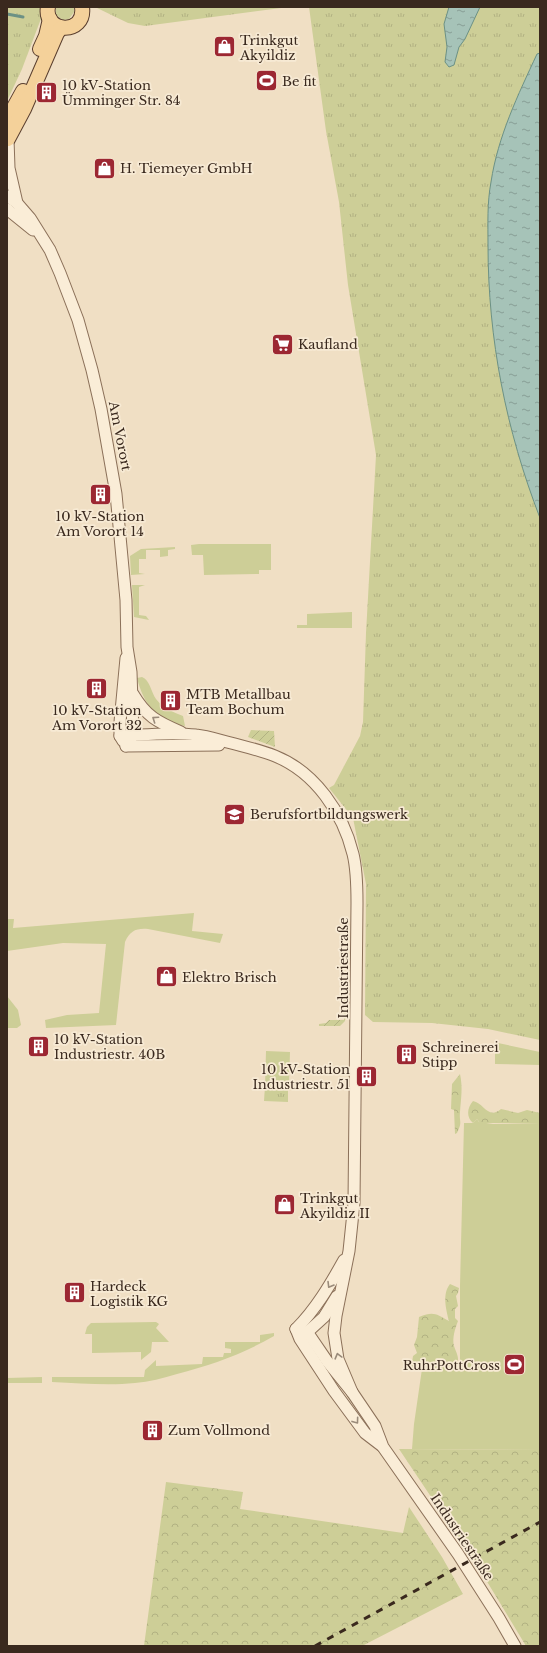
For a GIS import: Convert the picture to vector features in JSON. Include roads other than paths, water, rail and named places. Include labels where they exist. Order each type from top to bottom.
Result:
[{"type":"main road","points":[[49,13],[57,27],[69,28],[77,23],[82,15],[82,7]]},
{"type":"main road","points":[[7,120],[25,86],[46,36],[49,13]]},
{"type":"main road","points":[[8,140],[30,96],[57,33],[61,28]]},
{"type":"street","name":"Am Vorort","points":[[8,140],[9,168],[17,203]]},
{"type":"street","name":"Am Vorort","points":[[7,196],[17,203],[30,218],[44,240],[60,273],[78,320],[101,409],[116,494],[126,600],[127,647],[120,736]]},
{"type":"street","name":"Am Vorort","points":[[7,209],[44,240]]},
{"type":"street","name":"Am Vorort","points":[[127,647],[132,672],[133,735]]},
{"type":"street","points":[[132,691],[140,705],[149,716],[159,723],[188,734]]},
{"type":"street","points":[[120,736],[126,746],[133,735]]},
{"type":"street","name":"Industriestraße","points":[[120,736],[196,735],[255,749],[276,756],[293,766],[315,784],[340,818],[348,837],[354,856],[357,903],[354,1203],[349,1251],[334,1333],[338,1359],[352,1392]]},
{"type":"street","name":"Industriestraße","points":[[126,746],[237,745]]},
{"type":"street","name":"Industriestraße","points":[[349,1251],[322,1298],[304,1321],[301,1333],[334,1391],[365,1433],[383,1447]]},
{"type":"street","name":"Industriestraße","points":[[301,1333],[324,1317],[342,1287]]},
{"type":"street","name":"Industriestraße","points":[[301,1333],[327,1361],[352,1392],[375,1426],[383,1447],[458,1554],[499,1618],[514,1646]]},
{"type":"water","points":[[449,7],[480,7],[465,39],[459,47],[454,65],[449,67],[445,62],[447,47],[444,24]]},
{"type":"water","points":[[540,53],[540,518],[528,485],[509,418],[495,349],[489,280],[488,206],[498,148],[516,100],[537,54]]},
{"type":"waterway","points":[[7,14],[23,17]]},
{"type":"railway","points":[[315,1646],[540,1522]]},
{"type":"place","name":"Trinkgut Akyildiz","points":[[224,47]]},
{"type":"place","name":"Be fit","points":[[267,81]]},
{"type":"place","name":"10 kV-Station Ümminger Str. 84","points":[[46,92]]},
{"type":"place","name":"H. Tiemeyer GmbH","points":[[104,168]]},
{"type":"place","name":"Kaufland","points":[[283,344]]},
{"type":"place","name":"10 kV-Station Am Vorort 14","points":[[100,494]]},
{"type":"place","name":"10 kV-Station Am Vorort 32","points":[[97,688]]},
{"type":"place","name":"MTB Metallbau Team Bochum","points":[[171,701]]},
{"type":"place","name":"Berufsfortbildungswerk","points":[[234,814]]},
{"type":"place","name":"Elektro Brisch","points":[[167,977]]},
{"type":"place","name":"10 kV-Station Industriestr. 40B","points":[[39,1046]]},
{"type":"place","name":"Schreinerei Stipp","points":[[407,1054]]},
{"type":"place","name":"10 kV-Station Industriestr. 51","points":[[366,1076]]},
{"type":"place","name":"Trinkgut Akyildiz II","points":[[284,1205]]},
{"type":"place","name":"Hardeck Logistik KG","points":[[74,1293]]},
{"type":"place","name":"RuhrPottCross","points":[[515,1365]]},
{"type":"place","name":"Zum Vollmond","points":[[152,1430]]}]
